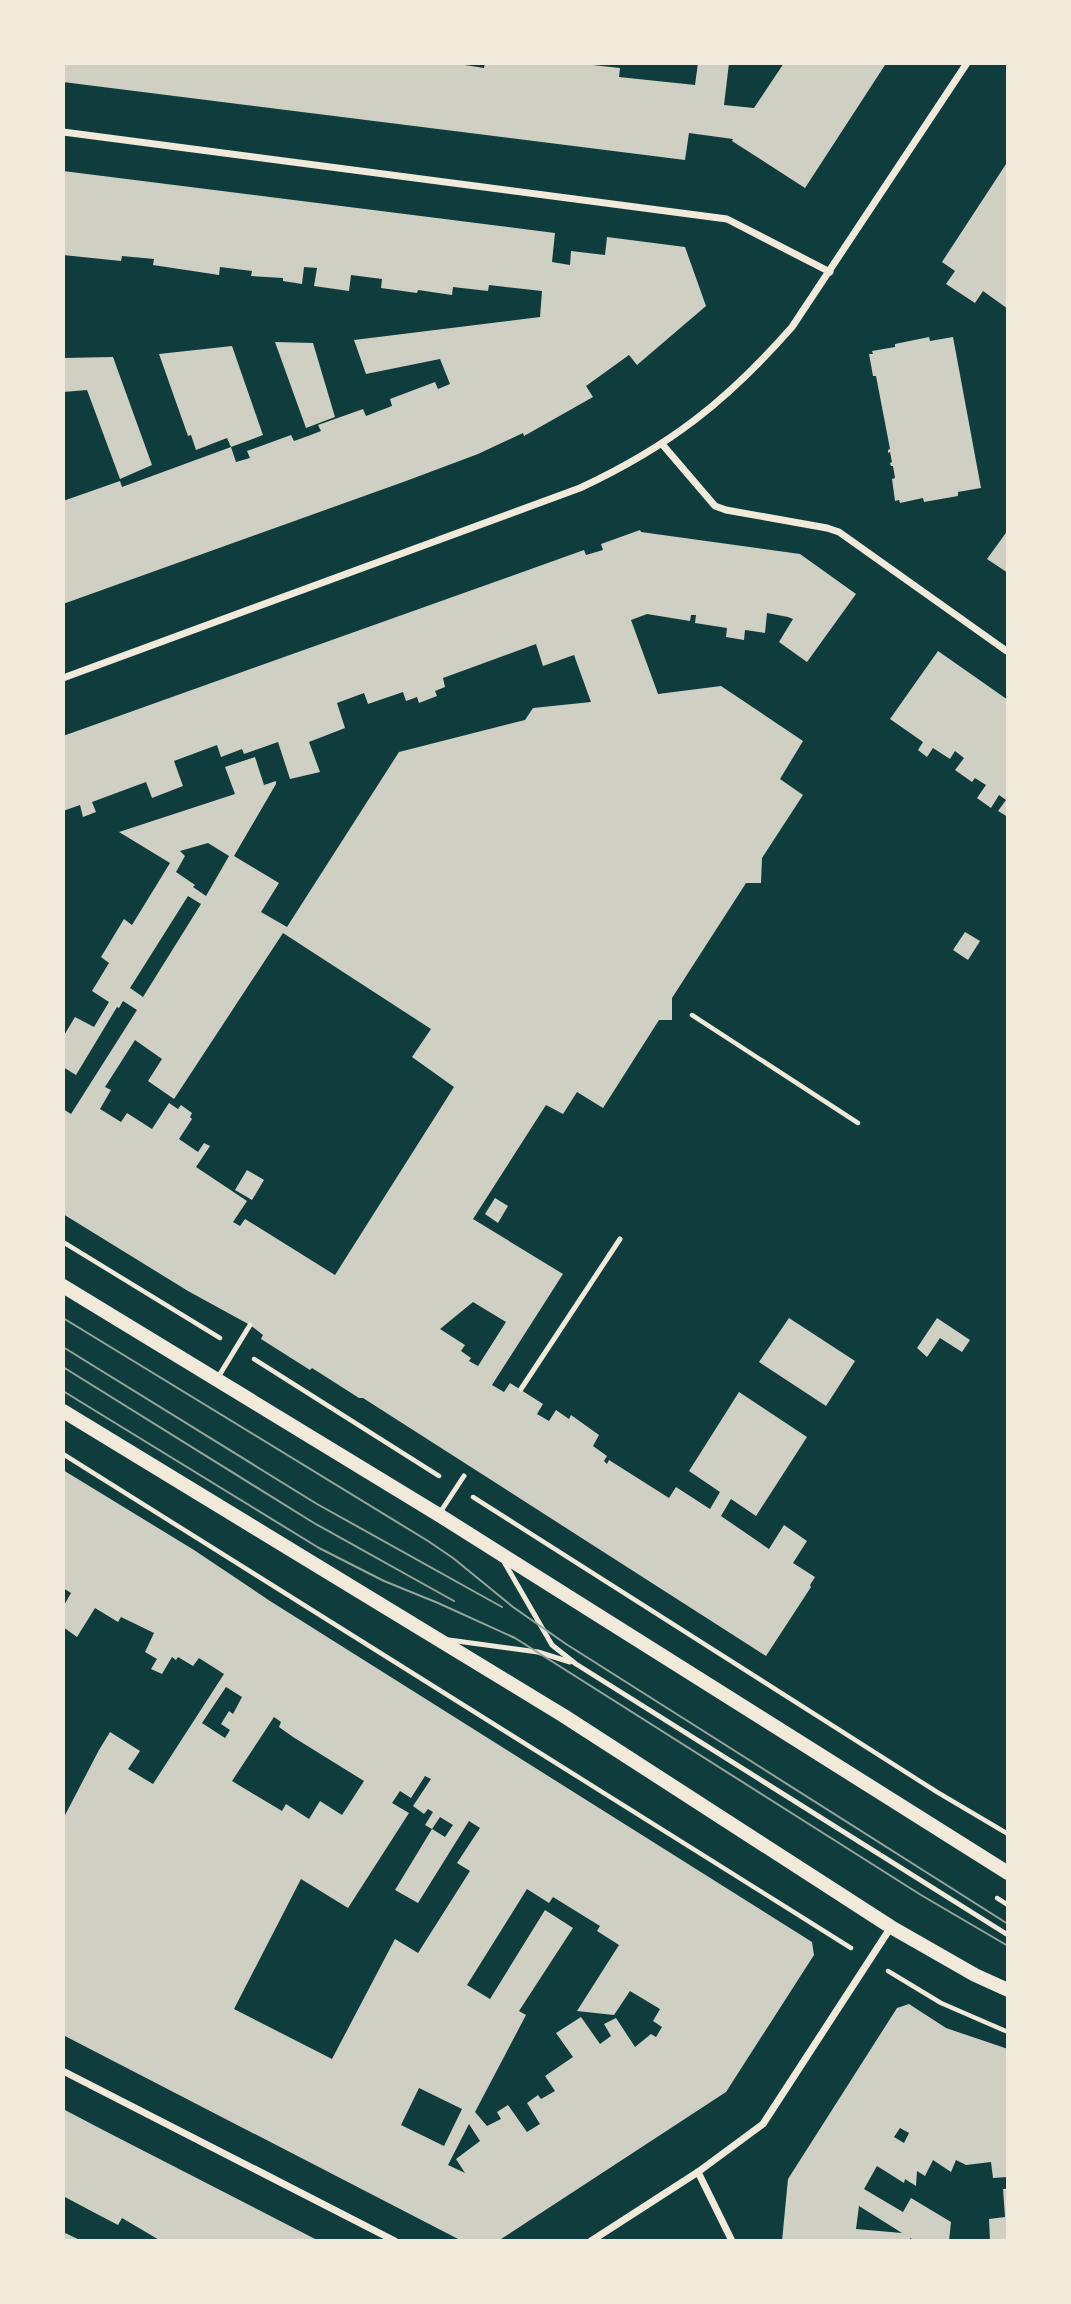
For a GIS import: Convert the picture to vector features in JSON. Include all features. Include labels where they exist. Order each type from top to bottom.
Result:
[{"type":"main road","points":[[63,1286],[439,1515],[1008,1872]]},
{"type":"main road","points":[[63,1411],[564,1716],[891,1927],[975,1975],[1008,1990]]},
{"type":"street","points":[[63,678],[580,488],[662,444],[725,397],[792,327],[967,63]]},
{"type":"street","points":[[63,132],[727,219],[830,272]]},
{"type":"street","points":[[662,444],[715,506],[839,532],[1008,652]]},
{"type":"street","points":[[591,2241],[698,2172],[762,2124],[891,1927]]},
{"type":"street","points":[[63,2071],[395,2241]]},
{"type":"street","points":[[698,2172],[732,2241]]},
{"type":"lane","points":[[522,1389],[620,1239]]},
{"type":"lane","points":[[216,1379],[250,1325]]},
{"type":"lane","points":[[439,1515],[464,1476]]},
{"type":"lane","points":[[500,1554],[552,1645],[576,1664],[1008,1935]]},
{"type":"lane","points":[[435,1638],[537,1652],[576,1664]]},
{"type":"path","points":[[692,1015],[858,1123]]},
{"type":"path","points":[[63,1242],[457,1487],[937,1792],[1008,1834]]},
{"type":"path","points":[[63,1454],[941,2003],[1008,2032]]},
{"type":"building","points":[[63,63],[452,63],[484,68],[485,63],[574,63],[620,68],[619,77],[695,85],[698,63],[729,63],[724,105],[754,108],[784,63],[885,65],[805,188],[732,141],[733,139],[689,133],[685,160],[63,82]]},
{"type":"building","points":[[1008,161],[1008,309],[983,291],[975,303],[946,284],[955,271],[942,262]]},
{"type":"building","points":[[63,171],[555,233],[552,262],[570,265],[571,251],[605,255],[607,237],[685,247],[706,306],[637,365],[629,355],[586,386],[593,397],[524,436],[523,433],[478,454],[406,481],[63,604],[63,501],[120,481],[122,487],[231,447],[236,462],[250,458],[247,451],[291,435],[294,441],[308,436],[321,431],[318,425],[363,409],[366,416],[392,406],[390,399],[435,382],[438,389],[450,384],[440,359],[366,374],[354,340],[540,317],[542,291],[489,285],[488,291],[453,287],[452,295],[418,290],[417,293],[381,288],[382,279],[351,275],[349,291],[314,286],[317,268],[304,267],[302,284],[283,281],[283,278],[251,276],[252,271],[220,267],[219,275],[153,265],[154,259],[122,256],[121,261],[63,255]]},
{"type":"building","points":[[929,337],[930,341],[953,337],[981,488],[958,492],[958,496],[924,502],[923,498],[900,503],[899,500],[895,501],[892,479],[895,478],[890,452],[888,453],[890,449],[869,354],[873,354],[872,351],[895,347],[895,344]]},
{"type":"building","points":[[275,342],[313,343],[335,417],[306,428]]},
{"type":"building","points":[[232,346],[263,435],[231,447],[227,438],[196,450],[191,435],[188,436],[159,354]]},
{"type":"building","points":[[113,357],[152,465],[120,479],[87,390],[63,392],[63,358]]},
{"type":"building","points":[[640,530],[800,554],[856,594],[807,662],[779,642],[793,619],[788,617],[767,613],[765,633],[745,630],[744,640],[726,637],[727,628],[695,623],[696,615],[691,615],[690,621],[647,614],[631,620],[658,694],[721,686],[803,741],[780,779],[803,795],[762,858],[761,883],[746,883],[672,998],[672,1020],[659,1020],[603,1108],[577,1092],[563,1114],[546,1105],[473,1219],[563,1274],[492,1385],[504,1392],[510,1383],[543,1404],[537,1414],[549,1421],[556,1410],[569,1419],[571,1415],[599,1435],[593,1446],[607,1456],[604,1461],[607,1464],[609,1460],[669,1498],[676,1487],[710,1509],[720,1492],[689,1471],[739,1392],[807,1437],[756,1516],[731,1499],[721,1516],[769,1549],[784,1525],[807,1541],[793,1563],[815,1577],[766,1656],[363,1398],[312,1368],[310,1370],[261,1339],[263,1335],[250,1325],[188,1291],[63,1214],[63,1109],[71,1114],[137,1010],[123,1001],[119,1008],[117,1007],[76,1075],[63,1067],[63,1037],[75,1017],[94,1027],[109,1002],[92,991],[109,963],[101,957],[124,919],[132,925],[170,863],[119,832],[235,794],[225,767],[255,757],[264,785],[276,781],[276,784],[234,856],[279,883],[261,912],[287,927],[399,752],[525,720],[533,708],[591,702],[574,655],[543,666],[536,644],[443,678],[445,687],[435,691],[437,696],[419,703],[417,697],[406,701],[403,692],[368,704],[364,693],[337,703],[345,728],[309,742],[320,772],[290,779],[278,742],[244,754],[242,749],[221,757],[217,745],[174,761],[183,786],[152,798],[146,782],[92,802],[96,812],[83,817],[80,805],[63,811],[63,736],[584,550],[586,555],[603,550],[601,544]],"holes":[[[208,843],[229,856],[206,896],[176,872],[185,856],[180,851]],[[188,896],[201,904],[143,997],[130,988]],[[283,933],[431,1029],[412,1057],[454,1087],[335,1275],[245,1219],[240,1226],[233,1222],[247,1201],[196,1167],[210,1146],[204,1143],[198,1152],[179,1139],[192,1119],[192,1113],[181,1105],[178,1109],[169,1103],[152,1129],[127,1113],[121,1122],[100,1109],[111,1090],[105,1087],[135,1040],[162,1059],[148,1081],[174,1099]],[[473,1302],[506,1322],[478,1366],[469,1361],[471,1358],[461,1351],[465,1345],[440,1329]]]},
{"type":"building","points":[[1008,530],[1008,573],[987,559]]},
{"type":"building","points":[[938,651],[1008,700],[1008,817],[998,811],[1006,800],[999,795],[991,808],[977,798],[986,785],[975,778],[972,782],[955,770],[964,758],[955,751],[950,759],[933,748],[927,757],[918,750],[923,742],[890,719]]},
{"type":"building","points":[[965,932],[980,941],[968,960],[953,950]]},
{"type":"building","points":[[247,1170],[264,1180],[252,1200],[235,1190]]},
{"type":"building","points":[[495,1198],[508,1206],[498,1223],[485,1214]]},
{"type":"building","points":[[789,1318],[855,1361],[826,1406],[759,1362]]},
{"type":"building","points":[[937,1318],[970,1340],[962,1352],[940,1338],[927,1357],[917,1348]]},
{"type":"building","points":[[63,1470],[194,1550],[270,1601],[812,1942],[814,1955],[726,2092],[498,2241],[462,2241],[63,2035],[63,1819],[110,1732],[140,1751],[128,1769],[153,1784],[224,1674],[199,1658],[193,1666],[178,1657],[176,1660],[172,1657],[162,1674],[151,1669],[157,1659],[145,1652],[154,1633],[121,1617],[118,1622],[95,1608],[77,1637],[63,1627],[63,1607],[71,1593],[63,1588]],"holes":[[[226,1687],[242,1697],[233,1714],[229,1711],[221,1724],[230,1730],[225,1738],[202,1723]],[[274,1717],[281,1722],[279,1727],[293,1737],[364,1781],[342,1815],[320,1801],[309,1819],[286,1804],[282,1811],[232,1781]],[[425,1776],[431,1779],[413,1806],[424,1814],[428,1809],[433,1812],[425,1825],[432,1829],[395,1890],[418,1903],[469,1821],[480,1828],[457,1863],[470,1871],[418,1953],[395,1939],[332,2059],[234,2009],[301,1879],[348,1908],[409,1813],[392,1803],[400,1791],[411,1798]],[[440,1817],[453,1825],[445,1837],[432,1829]],[[527,1889],[549,1903],[553,1897],[600,1926],[597,1931],[619,1945],[577,2011],[614,2015],[630,1991],[660,2009],[653,2021],[662,2027],[656,2037],[651,2034],[635,2047],[616,2018],[604,2024],[611,2036],[600,2044],[581,2017],[556,2033],[573,2057],[545,2076],[555,2091],[541,2099],[538,2095],[527,2103],[540,2124],[527,2132],[508,2105],[497,2112],[501,2119],[487,2126],[475,2112],[526,2015],[519,2011],[573,1928],[545,1910],[490,1999],[467,1985]],[[419,2088],[462,2109],[444,2146],[401,2125]],[[469,2124],[480,2141],[456,2159],[465,2173],[448,2165]]]},
{"type":"building","points":[[909,2004],[946,2028],[1008,2049],[1008,2177],[993,2178],[991,2162],[966,2165],[956,2160],[951,2172],[933,2160],[925,2176],[917,2171],[916,2186],[905,2179],[904,2183],[877,2166],[864,2189],[903,2212],[911,2198],[951,2222],[949,2241],[915,2241],[910,2238],[910,2241],[782,2241],[788,2179],[897,2008]],"holes":[[[900,2128],[909,2133],[904,2143],[894,2137]],[[859,2206],[902,2233],[856,2229]]]},
{"type":"building","points":[[63,2109],[319,2241],[161,2241],[122,2218],[118,2225],[63,2196]]},
{"type":"building","points":[[1003,2189],[1008,2189],[1008,2241],[990,2241],[989,2219],[1005,2217]]},
{"type":"building","points":[[63,2232],[82,2241],[63,2241]]},
{"type":"tram line","points":[[63,1318],[428,1541],[566,1644],[1008,1924]]},
{"type":"tram line","points":[[63,1347],[317,1504],[502,1607]]},
{"type":"tram line","points":[[63,1367],[314,1523],[454,1601]]},
{"type":"tram line","points":[[63,1391],[319,1548],[384,1581],[515,1638],[921,1895],[1008,1946]]}]
